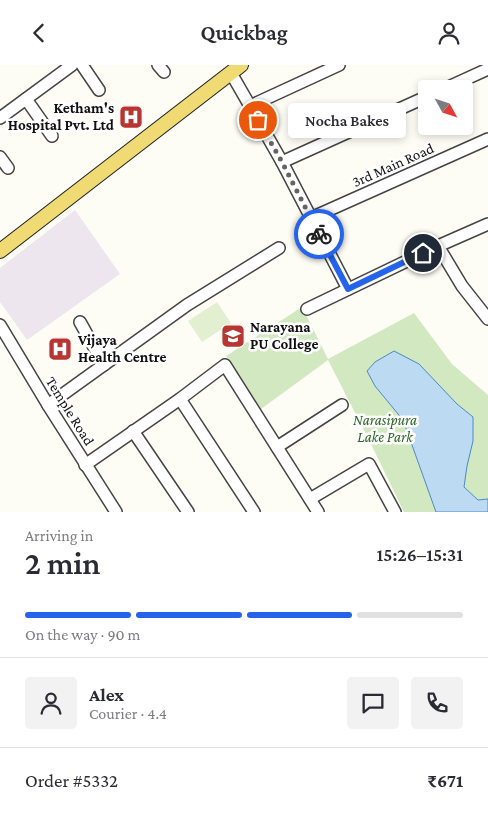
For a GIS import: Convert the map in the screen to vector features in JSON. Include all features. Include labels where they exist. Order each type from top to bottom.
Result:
[{"type":"main road","points":[[0,251],[236,68]]},
{"type":"street","points":[[2,112],[26,99],[72,65]]},
{"type":"street","points":[[82,65],[99,90]]},
{"type":"street","points":[[250,107],[339,65]]},
{"type":"street","points":[[236,68],[250,107],[282,162],[348,289]]},
{"type":"street","points":[[464,80],[488,69]]},
{"type":"street","points":[[26,99],[52,136]]},
{"type":"street","points":[[282,162],[418,101]]},
{"type":"street","name":"3rd Main Road","points":[[311,218],[488,139]]},
{"type":"street","points":[[0,157],[8,168]]},
{"type":"street","points":[[307,309],[488,224]]},
{"type":"street","points":[[438,246],[462,286],[488,319]]},
{"type":"street","points":[[48,405],[187,305],[279,248]]},
{"type":"street","points":[[80,322],[104,365]]},
{"type":"street","name":"Temple Road","points":[[0,325],[116,512]]},
{"type":"street","points":[[86,465],[225,365],[318,512]]},
{"type":"street","points":[[180,399],[254,512]]},
{"type":"street","points":[[277,447],[342,405]]},
{"type":"street","points":[[133,431],[188,512]]},
{"type":"street","points":[[310,499],[370,464],[395,512]]},
{"type":"shaded area","points":[[75,210],[120,274],[27,340],[0,302],[0,268]]},
{"type":"green space","points":[[217,302],[231,323],[202,342],[188,321]]},
{"type":"green space","name":"Narasipura Lake Park","points":[[302,307],[328,359],[414,313],[452,364],[488,395],[488,499],[478,500],[464,487],[473,417],[457,404],[375,386],[403,420],[436,512],[404,512],[328,360],[261,409],[226,356]]},
{"type":"water","points":[[394,351],[419,364],[457,404],[473,417],[473,441],[464,487],[478,500],[488,499],[488,512],[436,512],[403,420],[375,386],[367,371],[375,362]]},
{"type":"way so far","points":[[258,120],[319,234]]},
{"type":"place","name":"Ketham's Hospital Pvt. Ltd","points":[[131,117]]},
{"type":"place","name":"Nocha Bakes","points":[[258,120]]},
{"type":"place","name":"Narayana PU College","points":[[233,336]]},
{"type":"place","name":"Vijaya Health Centre","points":[[60,349]]},
{"type":"route","points":[[319,234],[348,289],[423,253]]}]
